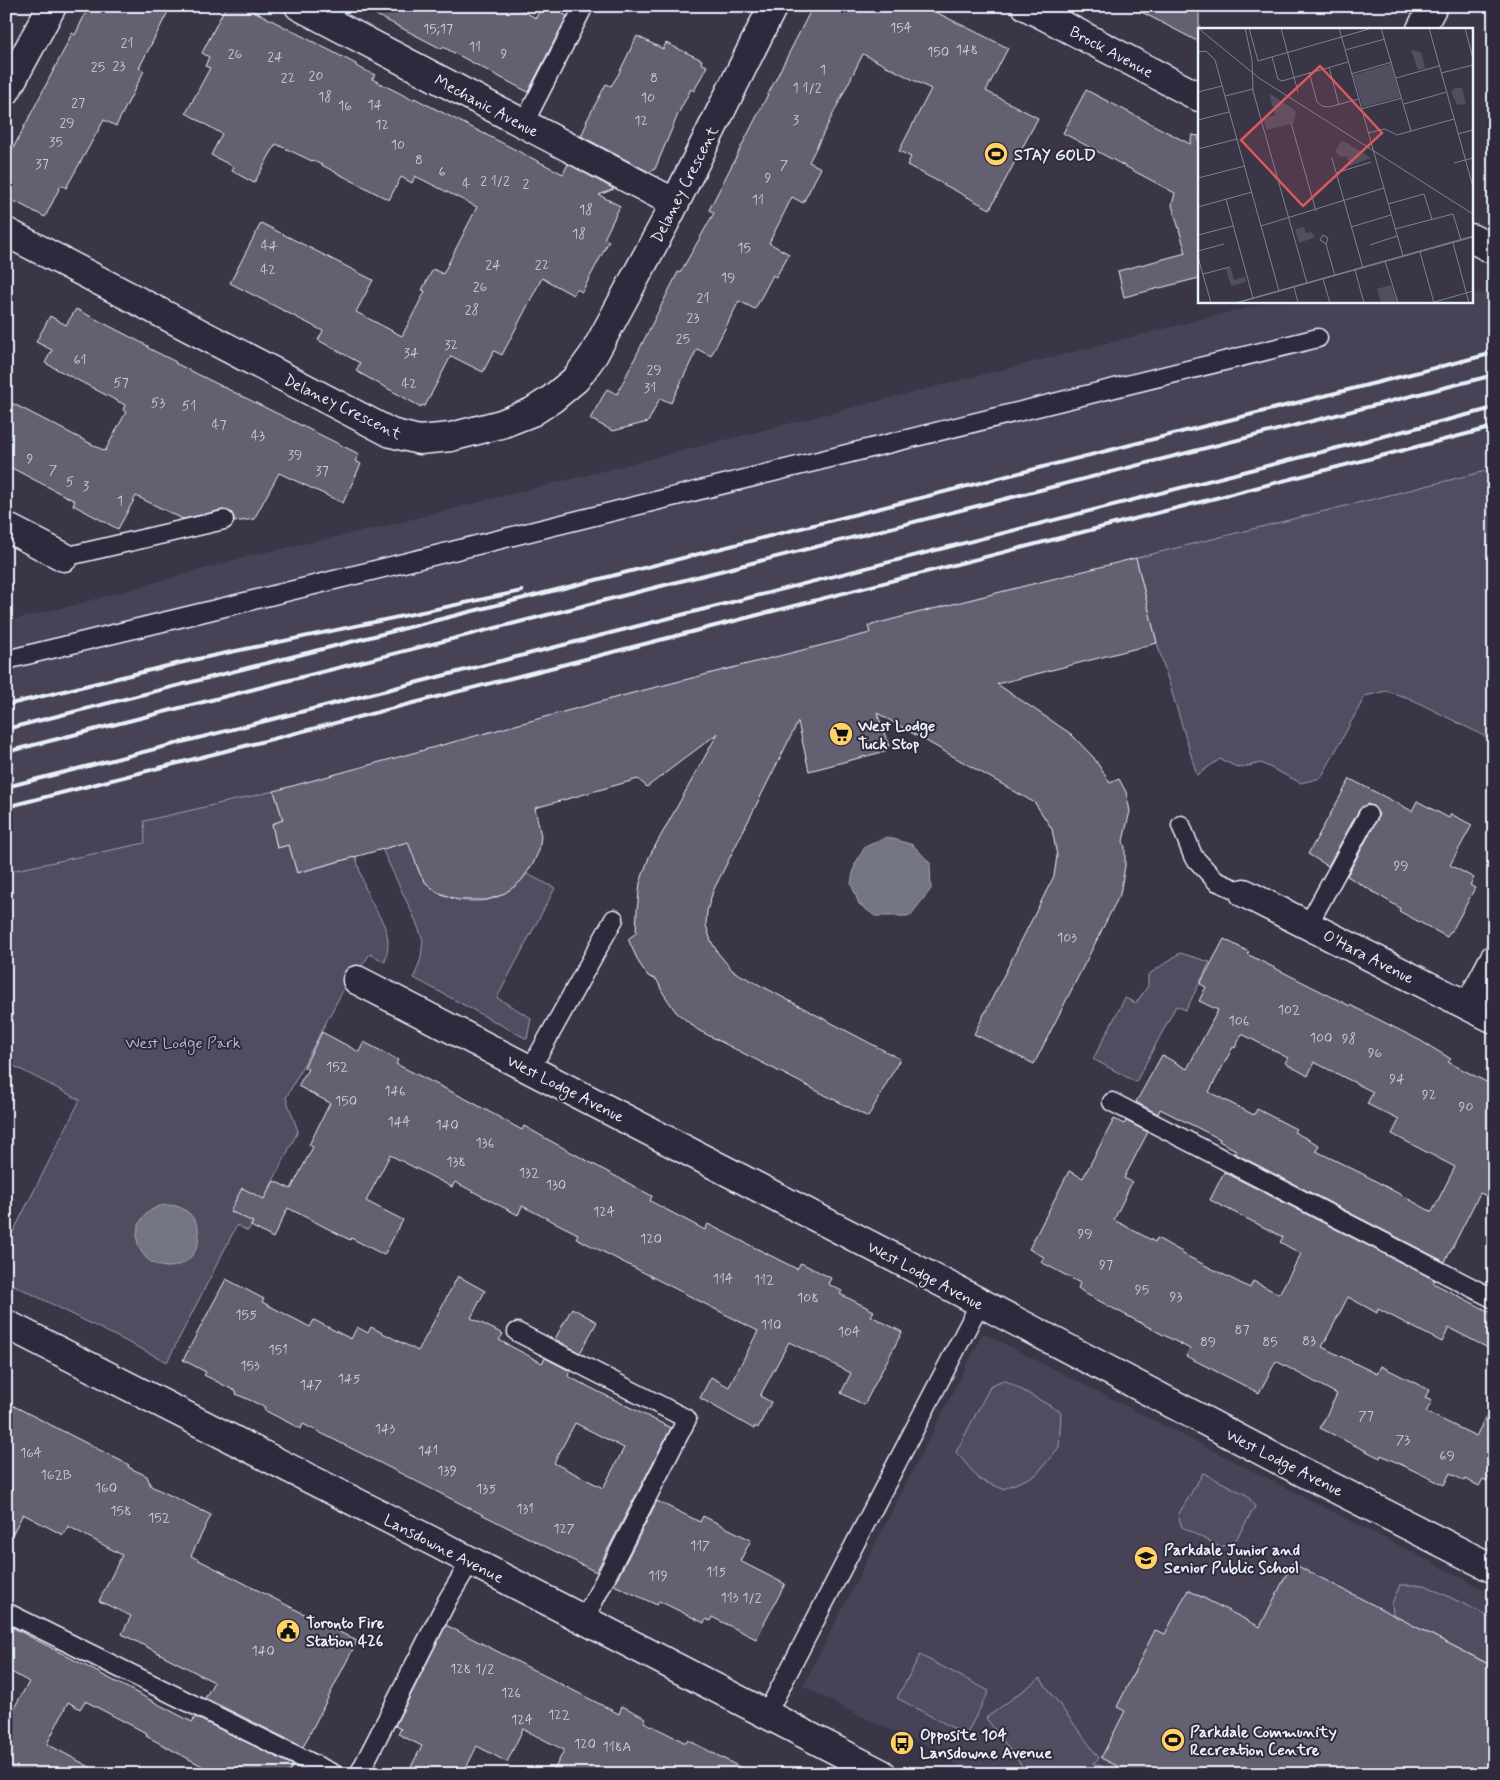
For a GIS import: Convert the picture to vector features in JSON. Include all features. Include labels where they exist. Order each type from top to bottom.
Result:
[{"type":"street","points":[[6,92],[52,6]]},
{"type":"street","name":"Mechanic Avenue","points":[[299,6],[675,203]]},
{"type":"street","name":"Delaney Crescent","points":[[6,232],[391,433],[419,440],[451,437],[502,424],[532,412],[552,399],[576,379],[594,354],[675,203],[774,6]]},
{"type":"street","name":"Brock Avenue","points":[[1026,6],[1198,95]]},
{"type":"street","points":[[1422,28],[1433,6]]},
{"type":"street","points":[[1472,239],[1494,250]]},
{"type":"street","points":[[6,527],[64,558]]},
{"type":"street","name":"O'Hara Avenue","points":[[1244,893],[1494,1020]]},
{"type":"street","points":[[1469,1006],[1494,959]]},
{"type":"street","name":"West Lodge Avenue","points":[[357,980],[1494,1569]]},
{"type":"street","name":"Lansdowne Avenue","points":[[6,1324],[767,1713],[882,1774]]},
{"type":"lane","points":[[524,123],[584,6]]},
{"type":"lane","points":[[6,660],[233,606],[1318,338]]},
{"type":"lane","points":[[64,558],[224,520]]},
{"type":"lane","points":[[1308,925],[1368,815]]},
{"type":"lane","points":[[1181,825],[1192,856],[1216,881],[1244,893]]},
{"type":"lane","points":[[530,1070],[614,919]]},
{"type":"lane","points":[[1112,1102],[1494,1299]]},
{"type":"lane","points":[[767,1713],[980,1303]]},
{"type":"lane","points":[[517,1332],[687,1419],[584,1620]]},
{"type":"lane","points":[[359,1774],[448,1600],[470,1562]]},
{"type":"lane","points":[[6,1612],[334,1774]]},
{"type":"shaded area","points":[[1494,291],[1494,469],[868,626],[870,633],[629,694],[274,791],[144,821],[145,843],[6,872],[6,621],[67,607],[253,555],[381,527],[1270,302],[1472,302],[1472,292],[1480,294]]},
{"type":"shaded area","name":"Parkdale Junior and Senior Public School","points":[[983,1333],[1494,1594],[1494,1774],[972,1774],[928,1746],[860,1716],[803,1686]]},
{"type":"green space","points":[[1494,469],[1494,741],[1409,698],[1386,691],[1365,696],[1321,778],[1301,783],[1261,763],[1239,768],[1220,759],[1197,775],[1157,643],[1136,558]]},
{"type":"green space","name":"West Lodge Park","points":[[274,791],[283,820],[272,824],[277,848],[289,845],[297,873],[356,857],[370,900],[386,931],[388,950],[385,962],[370,954],[353,978],[349,979],[286,1098],[298,1131],[248,1231],[237,1225],[167,1362],[6,1281],[6,1246],[80,1100],[6,1062],[6,872],[145,843],[144,821]]},
{"type":"green space","points":[[409,841],[418,870],[427,884],[443,895],[453,899],[474,901],[494,898],[510,890],[527,874],[555,888],[497,998],[531,1018],[527,1039],[414,978],[421,958],[423,940],[382,849]]},
{"type":"green space","points":[[1180,953],[1210,962],[1186,1010],[1176,1006],[1136,1082],[1093,1059],[1125,998],[1136,1003],[1148,986],[1148,975]]},
{"type":"green space","points":[[1004,1380],[1061,1412],[1059,1447],[1036,1475],[1003,1489],[980,1480],[956,1452],[991,1385]]},
{"type":"green space","points":[[1203,1473],[1247,1495],[1255,1507],[1234,1543],[1220,1547],[1182,1527],[1178,1515]]},
{"type":"green space","points":[[1400,1585],[1425,1585],[1494,1619],[1494,1661],[1491,1665],[1393,1615],[1392,1603]]},
{"type":"green space","points":[[920,1655],[989,1691],[966,1735],[897,1698]]},
{"type":"green space","points":[[1040,1678],[1099,1758],[1093,1763],[1113,1771],[1115,1774],[1028,1774],[986,1718]]},
{"type":"water","points":[[887,837],[913,845],[930,863],[931,889],[910,916],[875,916],[859,904],[851,883],[855,864],[865,847]]},
{"type":"water","points":[[162,1205],[174,1205],[190,1214],[197,1224],[199,1236],[197,1248],[190,1258],[174,1267],[162,1267],[151,1262],[142,1253],[137,1242],[137,1230],[142,1219],[151,1210]]},
{"type":"building","points":[[89,6],[171,6],[139,68],[144,71],[116,126],[104,120],[66,188],[61,185],[45,217],[6,197],[6,162],[72,33],[75,35]]},
{"type":"building","points":[[226,6],[244,6],[356,64],[356,66],[375,75],[372,79],[413,100],[414,98],[563,174],[568,164],[614,189],[599,195],[620,206],[604,239],[609,241],[582,292],[576,289],[573,295],[542,278],[502,355],[494,351],[483,372],[451,356],[425,406],[422,405],[421,407],[356,371],[360,363],[318,340],[323,331],[230,283],[261,223],[373,280],[356,312],[402,336],[425,291],[422,290],[433,269],[443,274],[477,207],[415,176],[412,183],[401,177],[389,200],[312,160],[276,144],[254,183],[232,171],[234,167],[211,155],[222,134],[186,113],[210,68],[205,66],[209,57],[202,53]]},
{"type":"building","points":[[359,6],[513,6],[536,18],[542,6],[546,6],[567,16],[528,92],[443,47],[442,49]]},
{"type":"building","points":[[813,6],[923,6],[964,26],[1008,48],[986,91],[1038,118],[990,209],[907,165],[911,157],[899,151],[931,89],[863,54],[809,162],[821,168],[803,203],[792,197],[769,243],[789,254],[776,277],[773,275],[755,309],[739,301],[711,356],[697,349],[671,403],[660,398],[648,422],[613,431],[590,419],[607,389],[617,394],[678,272],[680,273],[714,213],[709,210]]},
{"type":"building","points":[[1130,6],[1199,6],[1198,41]]},
{"type":"building","points":[[637,36],[663,49],[666,43],[702,60],[701,63],[707,66],[694,91],[691,89],[679,112],[655,169],[649,172],[581,136],[586,122],[606,84],[611,86]]},
{"type":"building","points":[[1086,90],[1190,144],[1192,135],[1198,136],[1198,278],[1124,297],[1118,271],[1186,253],[1172,205],[1175,193],[1063,133]]},
{"type":"building","points":[[76,309],[148,346],[148,348],[175,363],[359,454],[355,461],[361,464],[343,503],[279,473],[254,519],[234,522],[231,512],[222,510],[183,519],[136,496],[118,529],[73,505],[75,501],[6,465],[6,400],[105,451],[126,412],[123,410],[125,405],[45,363],[52,350],[36,342],[50,316],[66,325]]},
{"type":"building","points":[[1136,558],[1157,643],[997,684],[1071,734],[1094,758],[1110,783],[1119,779],[1126,792],[1130,811],[1123,841],[1125,847],[1125,866],[1120,894],[1034,1064],[974,1034],[1054,876],[1057,856],[1052,829],[1035,803],[877,713],[889,746],[885,747],[886,751],[809,771],[798,722],[713,891],[707,911],[706,925],[711,941],[718,953],[733,971],[900,1059],[868,1117],[698,1030],[676,1012],[657,980],[648,976],[639,963],[628,939],[636,933],[640,883],[649,857],[718,733],[647,787],[638,779],[535,808],[541,836],[539,850],[533,864],[515,886],[502,895],[487,900],[458,900],[437,892],[426,883],[420,874],[408,842],[297,873],[289,845],[277,848],[272,824],[283,820],[274,791],[629,694],[870,633],[868,626]]},
{"type":"building","points":[[1350,779],[1412,811],[1417,801],[1449,818],[1451,814],[1472,825],[1450,865],[1474,878],[1470,885],[1475,888],[1447,937],[1399,911],[1400,908],[1347,876],[1377,820],[1379,814],[1373,806],[1367,804],[1359,810],[1328,866],[1308,854]]},
{"type":"building","points":[[1224,939],[1249,952],[1247,954],[1421,1041],[1451,1059],[1448,1062],[1494,1086],[1494,1199],[1480,1193],[1445,1262],[1234,1153],[1236,1150],[1219,1141],[1220,1139],[1160,1109],[1158,1114],[1136,1102],[1162,1055],[1187,1069],[1218,1010],[1199,1001],[1206,987],[1200,984]],"holes":[[[1242,1034],[1288,1058],[1285,1063],[1308,1076],[1314,1062],[1373,1092],[1367,1104],[1399,1120],[1392,1134],[1455,1167],[1432,1212],[1316,1151],[1319,1145],[1294,1132],[1296,1129],[1257,1109],[1254,1115],[1209,1092]]]},
{"type":"building","points":[[322,1032],[359,1052],[364,1042],[398,1060],[396,1064],[468,1100],[522,1130],[524,1126],[652,1196],[650,1201],[705,1230],[708,1224],[797,1269],[801,1263],[831,1278],[828,1284],[842,1291],[840,1294],[874,1311],[871,1316],[902,1332],[864,1405],[841,1393],[851,1373],[789,1342],[760,1396],[771,1402],[758,1428],[755,1426],[754,1429],[700,1398],[711,1377],[729,1387],[758,1331],[576,1238],[578,1234],[522,1206],[518,1215],[455,1182],[452,1187],[390,1155],[366,1201],[403,1220],[384,1255],[288,1208],[273,1238],[251,1226],[253,1222],[230,1211],[242,1188],[264,1199],[274,1181],[291,1189],[313,1147],[309,1145],[330,1103],[298,1086],[308,1069],[304,1067]]},
{"type":"building","points":[[1114,1119],[1124,1124],[1126,1121],[1148,1132],[1124,1178],[1132,1182],[1114,1220],[1155,1242],[1157,1238],[1181,1253],[1250,1288],[1253,1281],[1279,1294],[1301,1254],[1280,1242],[1283,1237],[1210,1200],[1224,1172],[1435,1280],[1433,1283],[1494,1314],[1494,1351],[1449,1328],[1442,1342],[1378,1309],[1377,1313],[1348,1297],[1322,1347],[1377,1374],[1381,1366],[1429,1390],[1425,1398],[1432,1401],[1426,1412],[1476,1436],[1494,1402],[1494,1467],[1487,1481],[1483,1479],[1479,1486],[1465,1479],[1464,1481],[1450,1473],[1444,1485],[1381,1455],[1380,1458],[1320,1428],[1337,1394],[1276,1361],[1259,1393],[1186,1356],[1190,1349],[1086,1294],[1078,1288],[1080,1283],[1041,1262],[1044,1257],[1029,1249],[1069,1171],[1083,1178]]},
{"type":"building","points":[[458,1276],[485,1291],[471,1318],[503,1334],[499,1340],[542,1363],[545,1358],[570,1371],[568,1376],[577,1381],[671,1428],[596,1572],[303,1424],[301,1429],[264,1410],[265,1407],[236,1394],[237,1392],[204,1375],[206,1372],[183,1360],[226,1279],[264,1299],[262,1302],[310,1327],[314,1320],[351,1339],[357,1327],[368,1333],[371,1327],[418,1351]],"holes":[[[575,1423],[624,1448],[603,1488],[554,1463]]]},
{"type":"building","points":[[572,1308],[597,1322],[580,1353],[555,1339]]},
{"type":"building","points":[[6,1402],[129,1465],[128,1467],[147,1476],[151,1486],[211,1515],[191,1556],[357,1641],[303,1747],[205,1698],[214,1682],[122,1634],[131,1616],[99,1601],[122,1555],[68,1526],[63,1535],[23,1514],[6,1546]]},
{"type":"building","points":[[657,1501],[700,1522],[703,1516],[751,1540],[740,1561],[785,1584],[756,1639],[712,1617],[710,1621],[706,1619],[704,1623],[659,1601],[657,1605],[614,1585]]},
{"type":"building","points":[[1292,1563],[1494,1667],[1494,1774],[1133,1774],[1101,1758],[1125,1711],[1117,1707],[1155,1630],[1165,1634],[1188,1590],[1260,1627]]},
{"type":"building","points":[[6,1624],[192,1722],[195,1717],[293,1765],[288,1774],[217,1774],[146,1736],[148,1734],[85,1701],[80,1709],[68,1702],[47,1744],[103,1774],[6,1774],[6,1722],[29,1682],[6,1669]]},
{"type":"building","points":[[446,1625],[619,1714],[622,1706],[646,1718],[644,1722],[686,1743],[688,1740],[753,1774],[552,1774],[564,1750],[523,1729],[507,1762],[477,1746],[463,1774],[407,1774],[422,1746],[398,1734],[401,1729],[395,1726]]},
{"type":"railway","points":[[6,729],[1494,353]]},
{"type":"railway","points":[[6,752],[1494,375]]},
{"type":"railway","points":[[6,787],[1494,408]]},
{"type":"railway","points":[[6,807],[1494,427]]},
{"type":"railway","points":[[6,705],[188,661],[522,591]]},
{"type":"place","name":"STAY GOLD","points":[[996,154]]},
{"type":"place","name":"West Lodge Tuck Stop","points":[[841,734]]},
{"type":"place","name":"Parkdale Junior and Senior Public School","points":[[1146,1558]]},
{"type":"place","name":"Toronto Fire Station 426","points":[[288,1631]]},
{"type":"place","name":"Parkdale Community Recreation Centre","points":[[1173,1740]]},
{"type":"place","name":"Opposite 104 Lansdowne Avenue","points":[[902,1743]]}]
